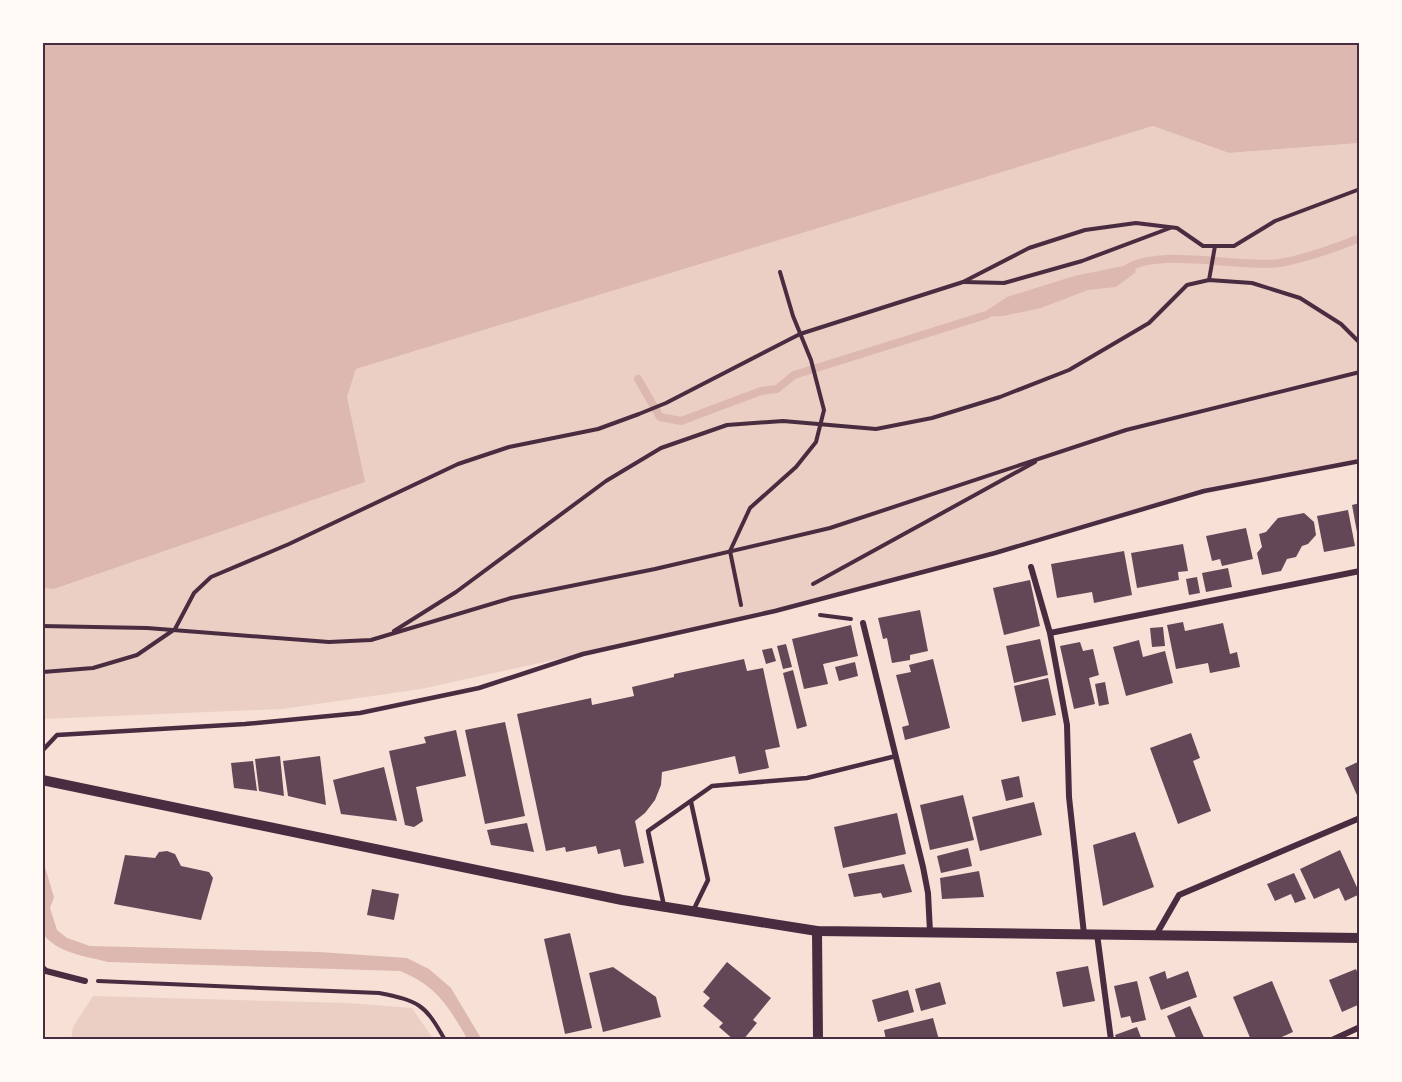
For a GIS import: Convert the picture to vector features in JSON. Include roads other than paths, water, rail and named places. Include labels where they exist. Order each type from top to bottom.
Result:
[{"type":"street","points":[[1031,567],[1050,633],[1067,725],[1069,797],[1084,934]]},
{"type":"street","points":[[1050,633],[1360,571]]},
{"type":"street","points":[[863,623],[923,867],[930,932]]},
{"type":"street","points":[[42,780],[622,900],[818,931],[1360,938]]},
{"type":"street","points":[[1156,935],[1179,895],[1360,818]]},
{"type":"street","points":[[818,931],[818,1040]]},
{"type":"street","points":[[1097,934],[1111,1040]]},
{"type":"street","points":[[42,967],[46,971],[85,981]]},
{"type":"street","points":[[1332,1040],[1360,1027]]},
{"type":"lane","points":[[42,751],[57,735],[245,724],[360,713],[479,688],[583,654],[744,618],[995,553],[1204,491],[1360,461]]},
{"type":"lane","points":[[665,907],[648,831],[712,786],[807,778],[896,756]]},
{"type":"lane","points":[[691,802],[708,880],[693,912]]},
{"type":"waterway","points":[[1125,270],[1139,263],[1177,259],[1280,263],[1360,238]]},
{"type":"waterway","points":[[638,379],[660,417],[681,421],[761,391],[777,389],[794,375],[986,315]]}]
